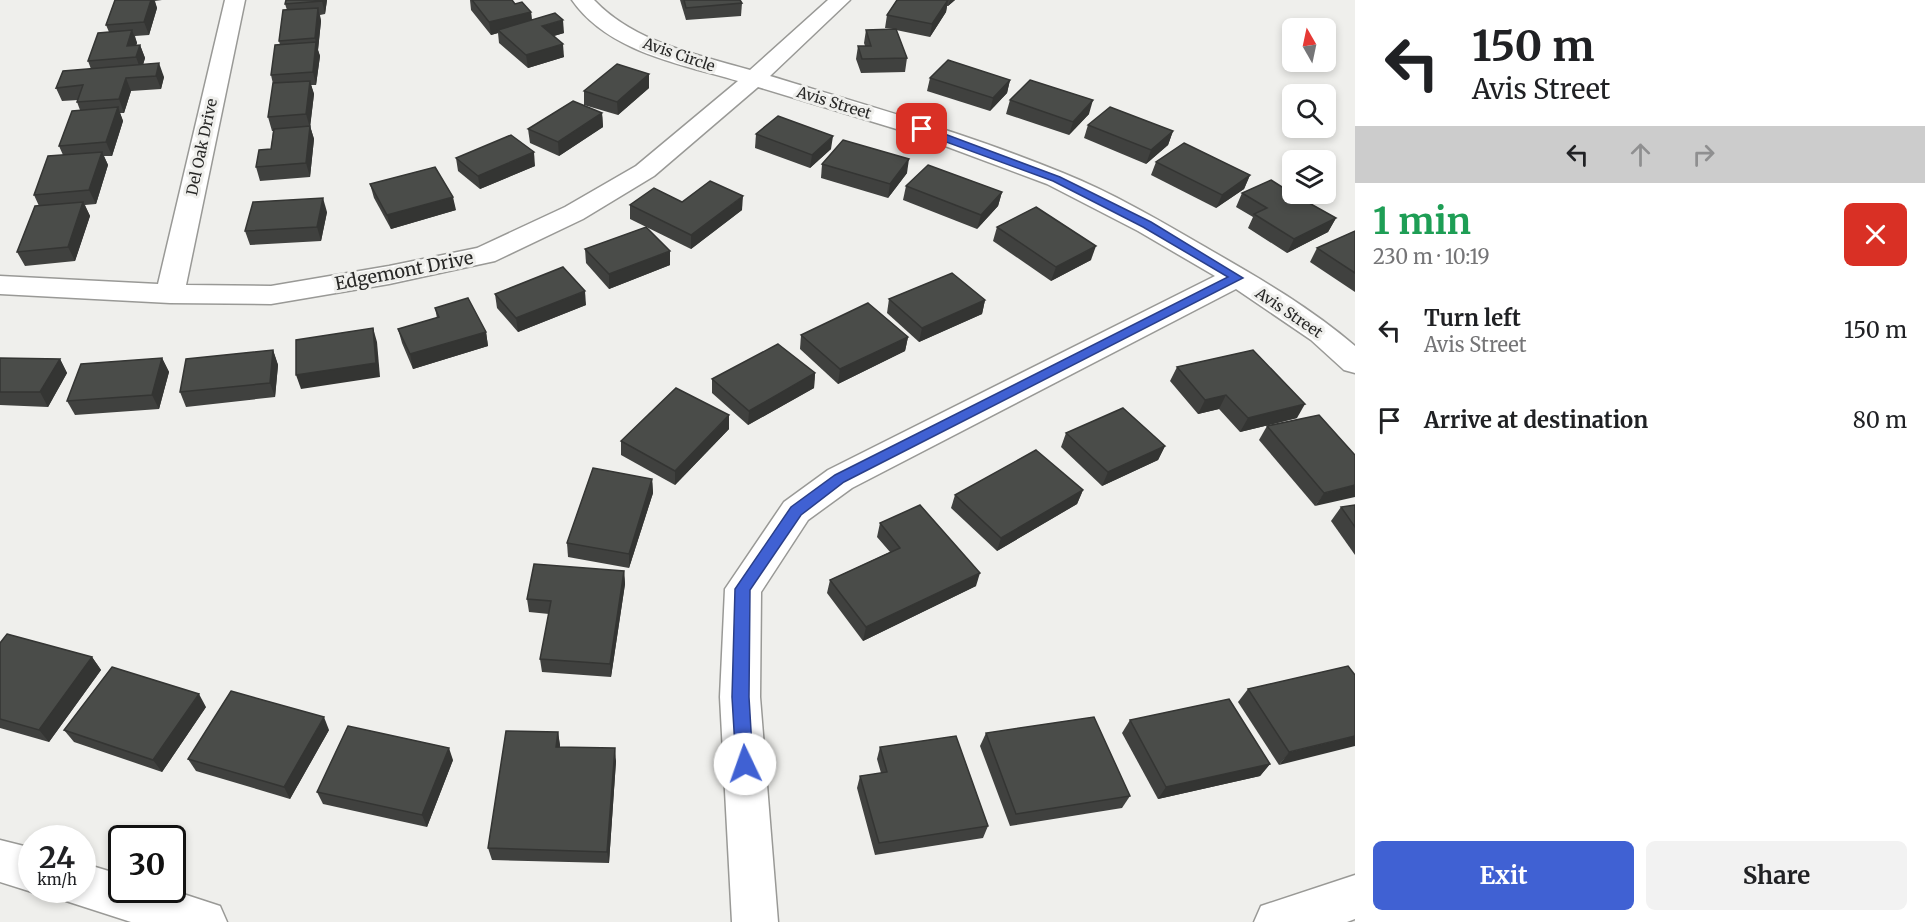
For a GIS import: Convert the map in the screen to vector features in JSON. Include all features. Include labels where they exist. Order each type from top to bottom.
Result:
[{"type":"street","name":"Del Oak Drive","points":[[170,294],[235,0]]},
{"type":"street","name":"Avis Circle","points":[[582,0],[604,23],[652,48],[754,79]]},
{"type":"street","name":"Edgemont Drive","points":[[0,285],[170,294],[271,295],[389,275],[485,255],[574,213],[645,171],[754,79],[840,0]]},
{"type":"street","name":"Avis Street","points":[[754,79],[922,129],[1056,179],[1147,225],[1237,278],[1321,333],[1355,363]]},
{"type":"street","points":[[754,922],[740,697],[743,589],[796,511],[840,479],[1237,278]]},
{"type":"street","points":[[0,861],[18,866]]},
{"type":"street","points":[[96,889],[204,922]]},
{"type":"street","points":[[1276,922],[1299,917],[1355,897]]},
{"type":"building","points":[[115,0],[151,0],[144,22],[106,25]]},
{"type":"building","points":[[286,0],[322,0],[322,1],[285,4]]},
{"type":"building","points":[[472,0],[512,0],[515,4],[522,2],[531,12],[489,22]]},
{"type":"building","points":[[684,0],[740,0],[742,3],[686,8]]},
{"type":"building","points":[[897,0],[948,0],[932,24],[887,15]]},
{"type":"building","points":[[318,8],[315,38],[279,41],[283,10]]},
{"type":"building","points":[[555,13],[563,20],[542,26],[563,44],[526,55],[498,30]]},
{"type":"building","points":[[896,29],[907,58],[862,59],[858,46],[871,46],[866,30]]},
{"type":"building","points":[[132,30],[127,46],[140,45],[136,57],[88,61],[98,33]]},
{"type":"building","points":[[316,42],[313,72],[271,75],[275,45]]},
{"type":"building","points":[[948,60],[1010,80],[993,98],[930,78]]},
{"type":"building","points":[[159,63],[156,76],[126,78],[119,99],[77,102],[83,85],[56,88],[63,71]]},
{"type":"building","points":[[617,64],[649,74],[617,102],[584,91]]},
{"type":"building","points":[[1030,80],[1093,100],[1073,122],[1010,100]]},
{"type":"building","points":[[310,81],[306,114],[268,117],[273,83]]},
{"type":"building","points":[[573,101],[602,113],[558,142],[528,129]]},
{"type":"building","points":[[118,107],[106,142],[59,146],[72,111]]},
{"type":"building","points":[[1110,107],[1173,131],[1151,150],[1088,125]]},
{"type":"building","points":[[778,116],[833,136],[812,155],[756,134]]},
{"type":"building","points":[[310,126],[306,163],[256,167],[259,150],[271,149],[274,129]]},
{"type":"building","points":[[511,135],[534,152],[478,176],[456,158]]},
{"type":"building","points":[[843,140],[909,159],[890,184],[822,164]]},
{"type":"building","points":[[1184,143],[1250,175],[1222,195],[1156,162]]},
{"type":"building","points":[[102,152],[89,190],[34,195],[48,156]]},
{"type":"building","points":[[928,165],[1002,192],[981,215],[906,186]]},
{"type":"building","points":[[435,167],[453,197],[387,215],[370,184]]},
{"type":"building","points":[[1271,180],[1282,187],[1282,204],[1311,204],[1336,218],[1294,239],[1254,214],[1267,208],[1242,193]]},
{"type":"building","points":[[710,181],[743,196],[691,235],[630,205],[654,188],[682,202]]},
{"type":"building","points":[[323,198],[317,227],[245,231],[253,202]]},
{"type":"building","points":[[83,202],[68,247],[17,252],[35,206]]},
{"type":"building","points":[[1036,207],[1096,246],[1056,267],[997,227]]},
{"type":"building","points":[[646,227],[670,251],[609,274],[585,249]]},
{"type":"building","points":[[1355,231],[1355,273],[1317,248]]},
{"type":"building","points":[[563,267],[585,291],[516,318],[495,294]]},
{"type":"building","points":[[952,273],[985,300],[922,328],[889,299]]},
{"type":"building","points":[[468,298],[486,332],[410,354],[398,329],[439,317],[435,308]]},
{"type":"building","points":[[868,303],[908,337],[840,369],[801,335]]},
{"type":"building","points":[[373,328],[376,363],[296,375],[296,340]]},
{"type":"building","points":[[778,344],[815,373],[749,411],[712,379]]},
{"type":"building","points":[[273,350],[270,383],[180,392],[186,359]]},
{"type":"building","points":[[1253,350],[1305,404],[1248,418],[1226,395],[1205,400],[1177,367]]},
{"type":"building","points":[[0,358],[60,359],[40,392],[0,392]]},
{"type":"building","points":[[162,358],[152,395],[67,401],[81,364]]},
{"type":"building","points":[[676,388],[729,415],[675,471],[621,441]]},
{"type":"building","points":[[1123,408],[1165,446],[1108,472],[1066,433]]},
{"type":"building","points":[[1319,415],[1355,455],[1355,485],[1324,493],[1267,426]]},
{"type":"building","points":[[1036,450],[1083,490],[1001,538],[955,495]]},
{"type":"building","points":[[593,468],[652,479],[629,554],[567,543]]},
{"type":"building","points":[[920,505],[980,573],[866,627],[830,580],[900,548],[880,523]]},
{"type":"building","points":[[1355,505],[1355,527],[1341,507]]},
{"type":"building","points":[[534,564],[624,571],[610,664],[540,659],[551,601],[527,599]]},
{"type":"building","points":[[7,634],[92,657],[39,730],[0,719],[0,643]]},
{"type":"building","points":[[1348,666],[1355,675],[1355,736],[1289,752],[1248,689]]},
{"type":"building","points":[[112,667],[199,694],[153,760],[64,730]]},
{"type":"building","points":[[231,691],[324,717],[284,787],[188,759]]},
{"type":"building","points":[[1229,699],[1270,764],[1166,787],[1130,720]]},
{"type":"building","points":[[1094,717],[1130,796],[1016,814],[986,733]]},
{"type":"building","points":[[348,726],[449,748],[422,815],[317,792]]},
{"type":"building","points":[[506,731],[558,732],[556,747],[615,748],[607,852],[488,848]]},
{"type":"building","points":[[956,736],[988,826],[879,843],[860,776],[887,772],[880,747]]},
{"type":"route","points":[[745,764],[740,697],[743,589],[796,511],[840,479],[1237,278],[1147,225],[1056,179],[922,129]]}]
